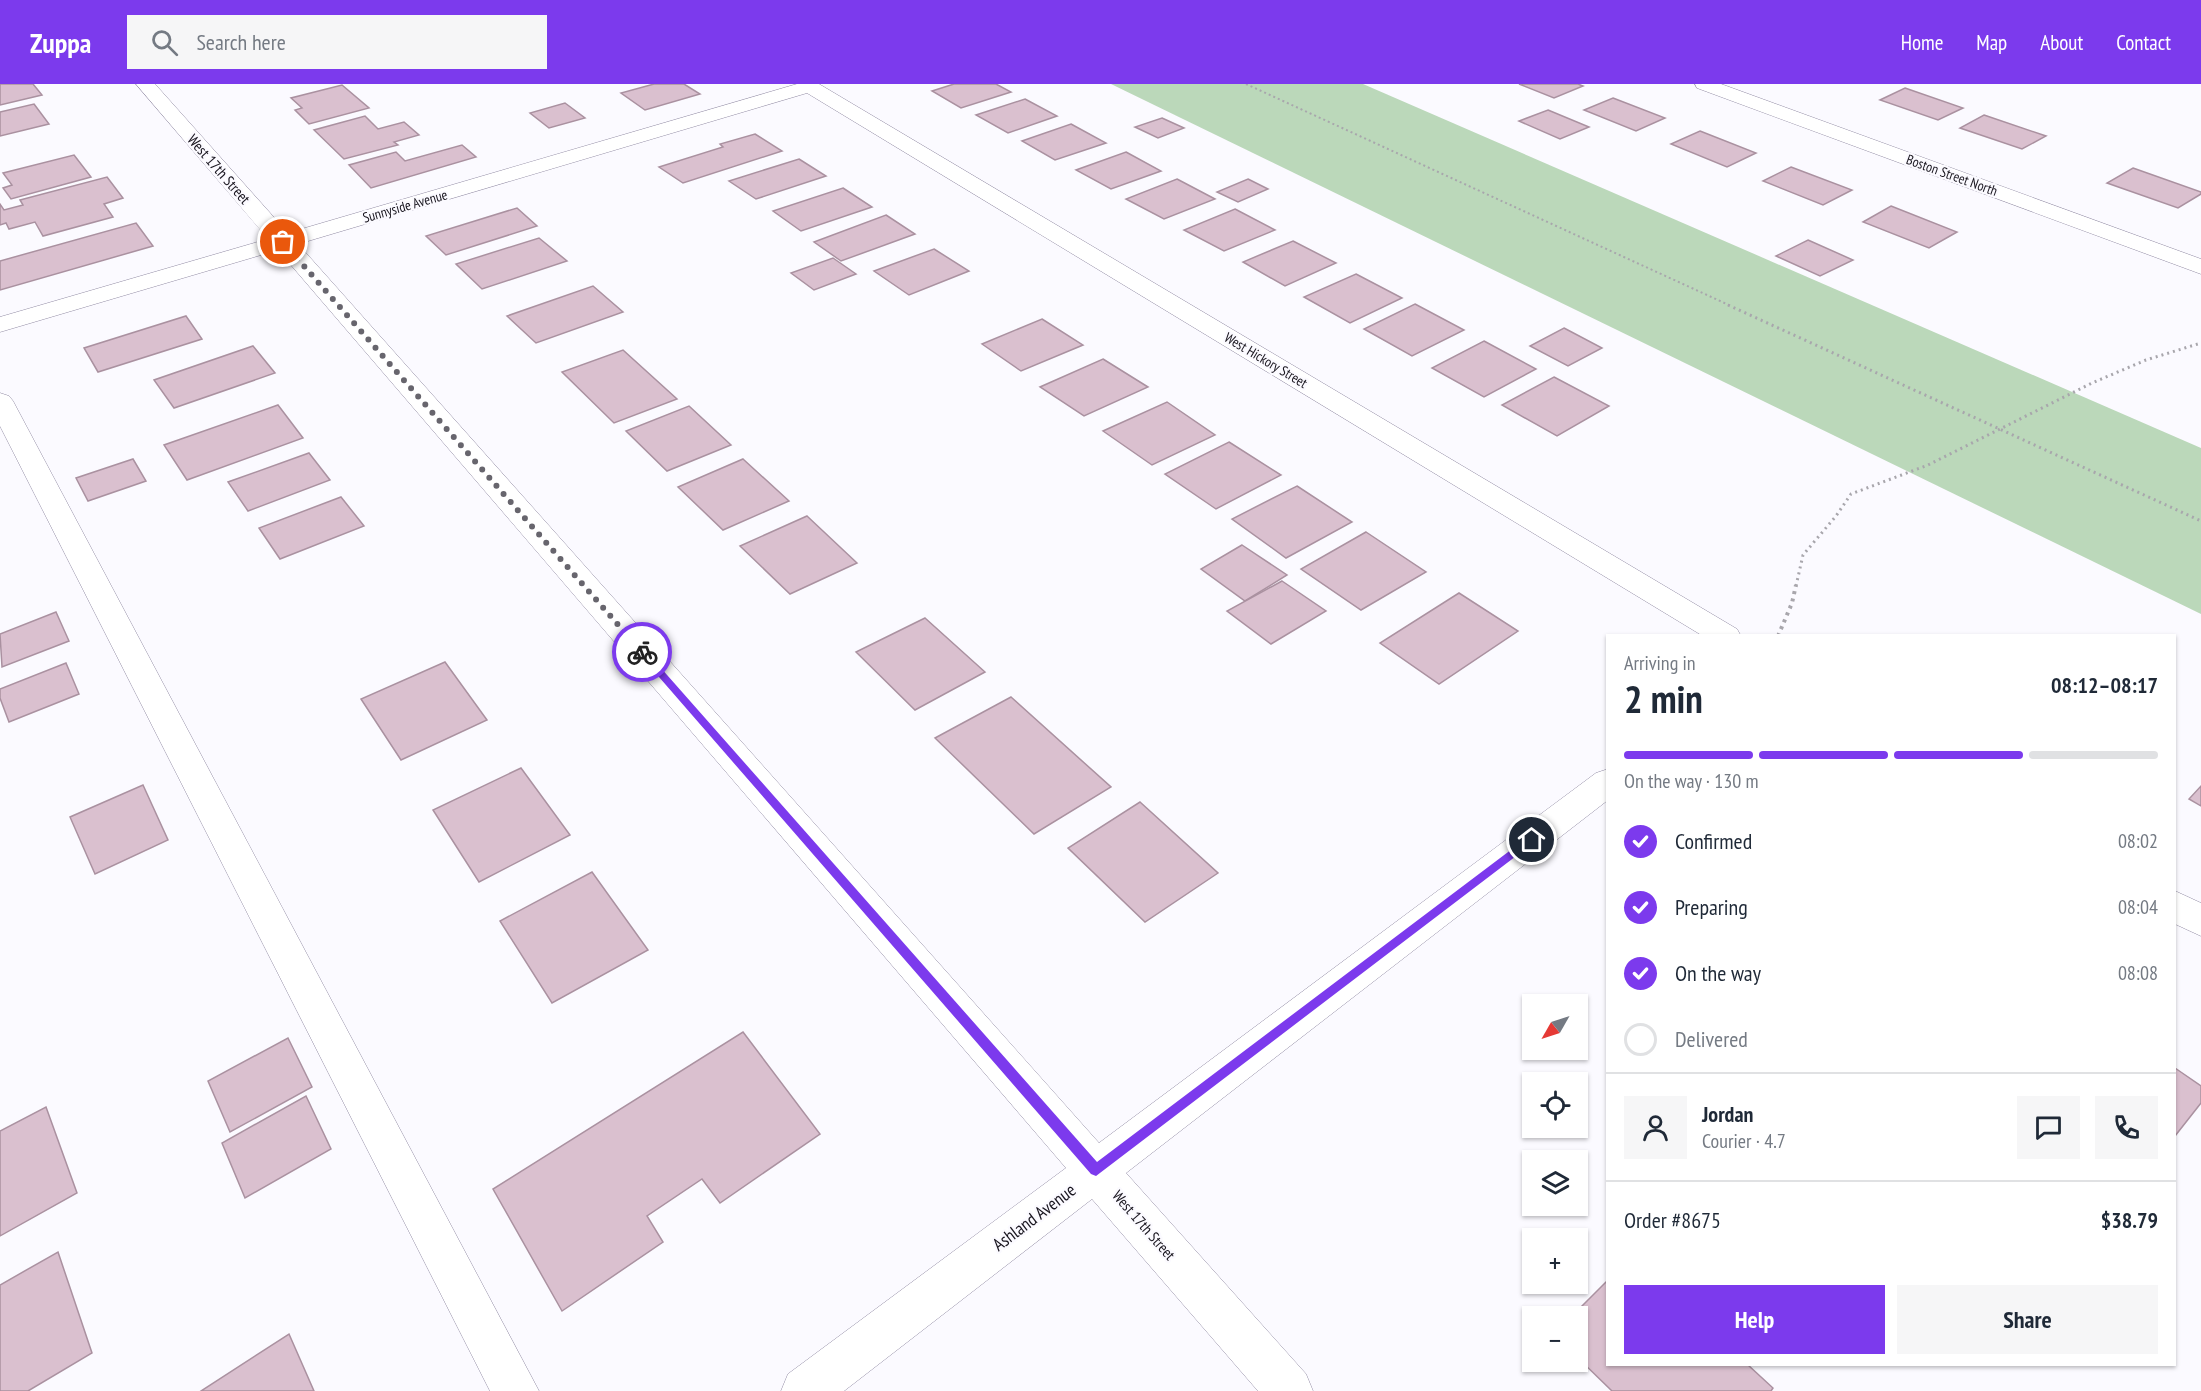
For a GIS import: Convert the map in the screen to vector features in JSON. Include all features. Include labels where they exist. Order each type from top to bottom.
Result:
[{"type":"street","name":"West 17th Street","points":[[145,84],[1289,1391]]},
{"type":"street","name":"Boston Street North","points":[[1704,84],[2201,267]]},
{"type":"street","name":"Sunnyside Avenue","points":[[0,326],[808,85]]},
{"type":"street","name":"West Hickory Street","points":[[808,85],[1723,634]]},
{"type":"street","points":[[0,401],[515,1391]]},
{"type":"street","name":"Ashland Avenue","points":[[805,1391],[1606,784]]},
{"type":"street","points":[[2176,907],[2201,921]]},
{"type":"path","points":[[1246,84],[2201,521]]},
{"type":"path","points":[[1779,634],[1792,603],[1803,555],[1836,516],[1851,494],[1928,465],[2092,383],[2146,360],[2201,343]]},
{"type":"green space","points":[[1111,84],[1363,84],[2201,448],[2201,614]]},
{"type":"building","points":[[0,84],[33,84],[42,95],[0,105]]},
{"type":"building","points":[[654,84],[684,84],[700,94],[645,110],[621,93]]},
{"type":"building","points":[[954,84],[996,84],[1011,92],[961,108],[932,91]]},
{"type":"building","points":[[1519,84],[1578,84],[1583,86],[1554,98]]},
{"type":"building","points":[[342,85],[369,108],[309,124],[295,110],[302,108],[291,98]]},
{"type":"building","points":[[1905,88],[1963,108],[1938,120],[1880,100]]},
{"type":"building","points":[[1613,98],[1665,118],[1636,131],[1584,110]]},
{"type":"building","points":[[1025,99],[1057,116],[1008,133],[976,115]]},
{"type":"building","points":[[565,103],[585,118],[549,128],[530,113]]},
{"type":"building","points":[[34,104],[49,124],[0,136],[0,112]]},
{"type":"building","points":[[1548,110],[1589,127],[1560,139],[1519,121]]},
{"type":"building","points":[[1984,115],[2046,136],[2022,149],[1960,128]]},
{"type":"building","points":[[365,116],[378,129],[404,122],[419,135],[394,142],[398,145],[344,159],[314,130]]},
{"type":"building","points":[[1162,118],[1184,128],[1158,138],[1135,127]]},
{"type":"building","points":[[1071,124],[1106,143],[1055,160],[1022,141]]},
{"type":"building","points":[[1700,131],[1756,153],[1727,167],[1671,144]]},
{"type":"building","points":[[755,134],[782,151],[683,183],[659,167],[723,147],[720,144]]},
{"type":"building","points":[[462,145],[476,157],[371,188],[349,165],[396,152],[405,161]]},
{"type":"building","points":[[1126,152],[1161,171],[1111,189],[1076,170]]},
{"type":"building","points":[[74,155],[91,177],[11,199],[3,188],[12,185],[3,173]]},
{"type":"building","points":[[799,159],[826,176],[756,199],[729,181]]},
{"type":"building","points":[[1791,167],[1852,190],[1823,205],[1763,181]]},
{"type":"building","points":[[2133,168],[2201,192],[2201,194],[2178,208],[2107,183]]},
{"type":"building","points":[[107,177],[123,198],[104,204],[113,217],[43,236],[35,222],[9,229],[6,223],[0,225],[0,204],[4,210],[23,205],[20,200]]},
{"type":"building","points":[[1177,179],[1215,199],[1164,219],[1126,199]]},
{"type":"building","points":[[1248,179],[1268,189],[1238,202],[1217,192]]},
{"type":"building","points":[[843,188],[872,207],[801,231],[773,211]]},
{"type":"building","points":[[1891,206],[1957,232],[1929,248],[1863,222]]},
{"type":"building","points":[[517,208],[537,226],[446,255],[426,236]]},
{"type":"building","points":[[1235,209],[1275,230],[1224,251],[1184,230]]},
{"type":"building","points":[[886,215],[915,234],[841,261],[814,242]]},
{"type":"building","points":[[136,223],[153,246],[0,290],[0,261]]},
{"type":"building","points":[[539,238],[567,261],[482,289],[456,264]]},
{"type":"building","points":[[1808,240],[1853,260],[1820,276],[1776,256]]},
{"type":"building","points":[[1293,241],[1336,263],[1285,286],[1243,262]]},
{"type":"building","points":[[934,249],[969,271],[909,295],[874,271]]},
{"type":"building","points":[[833,258],[856,274],[814,290],[791,273]]},
{"type":"building","points":[[1356,274],[1402,298],[1350,323],[1304,297]]},
{"type":"building","points":[[593,286],[623,312],[536,343],[507,316]]},
{"type":"building","points":[[1415,304],[1464,330],[1412,356],[1364,329]]},
{"type":"building","points":[[186,316],[202,339],[98,372],[84,348]]},
{"type":"building","points":[[1042,319],[1083,345],[1021,371],[982,344]]},
{"type":"building","points":[[1564,328],[1602,348],[1568,366],[1530,346]]},
{"type":"building","points":[[1484,341],[1536,369],[1484,397],[1432,368]]},
{"type":"building","points":[[253,346],[275,373],[174,408],[154,380]]},
{"type":"building","points":[[623,350],[677,399],[614,423],[562,372]]},
{"type":"building","points":[[1103,359],[1148,387],[1084,416],[1040,387]]},
{"type":"building","points":[[1554,377],[1609,406],[1557,436],[1502,405]]},
{"type":"building","points":[[1167,402],[1215,435],[1152,465],[1103,431]]},
{"type":"building","points":[[278,405],[303,438],[187,480],[164,445]]},
{"type":"building","points":[[689,406],[731,445],[667,471],[626,431]]},
{"type":"building","points":[[1229,442],[1281,475],[1216,509],[1165,474]]},
{"type":"building","points":[[309,453],[330,480],[248,511],[228,482]]},
{"type":"building","points":[[133,459],[146,481],[88,501],[76,478]]},
{"type":"building","points":[[743,459],[789,501],[723,530],[678,487]]},
{"type":"building","points":[[1297,486],[1352,522],[1286,558],[1232,519]]},
{"type":"building","points":[[341,497],[364,526],[280,559],[259,528]]},
{"type":"building","points":[[807,516],[857,563],[790,594],[740,546]]},
{"type":"building","points":[[1366,532],[1426,572],[1361,610],[1301,569]]},
{"type":"building","points":[[1242,545],[1287,575],[1245,601],[1201,569]]},
{"type":"building","points":[[1282,581],[1326,611],[1271,644],[1227,611]]},
{"type":"building","points":[[1459,593],[1518,631],[1439,684],[1380,643]]},
{"type":"building","points":[[56,612],[69,641],[2,667],[0,634]]},
{"type":"building","points":[[925,618],[985,672],[915,710],[856,652]]},
{"type":"building","points":[[445,662],[487,720],[401,760],[361,699]]},
{"type":"building","points":[[66,663],[79,694],[9,722],[0,698],[0,689]]},
{"type":"building","points":[[1011,697],[1111,787],[1034,834],[935,738]]},
{"type":"building","points":[[521,768],[570,835],[479,882],[433,810]]},
{"type":"building","points":[[143,785],[168,840],[95,874],[70,817]]},
{"type":"building","points":[[2201,786],[2201,806],[2189,799]]},
{"type":"building","points":[[1140,802],[1218,873],[1145,922],[1068,848]]},
{"type":"building","points":[[592,872],[648,950],[552,1003],[500,921]]},
{"type":"building","points":[[743,1032],[820,1134],[720,1203],[702,1179],[647,1216],[663,1242],[562,1311],[493,1189]]},
{"type":"building","points":[[288,1038],[312,1087],[230,1132],[208,1081]]},
{"type":"building","points":[[2176,1069],[2201,1086],[2201,1103],[2176,1135]]},
{"type":"building","points":[[306,1096],[331,1149],[245,1198],[222,1143]]},
{"type":"building","points":[[46,1107],[77,1193],[0,1236],[0,1131]]},
{"type":"building","points":[[58,1252],[92,1353],[28,1391],[0,1391],[0,1285]]},
{"type":"building","points":[[1606,1282],[1606,1366],[1749,1366],[1773,1388],[1771,1391],[1612,1391],[1588,1368],[1588,1306],[1582,1306]]},
{"type":"building","points":[[289,1334],[314,1391],[201,1391]]},
{"type":"way so far","points":[[283,242],[642,652]]},
{"type":"route","points":[[642,652],[1096,1170],[1532,840]]}]
